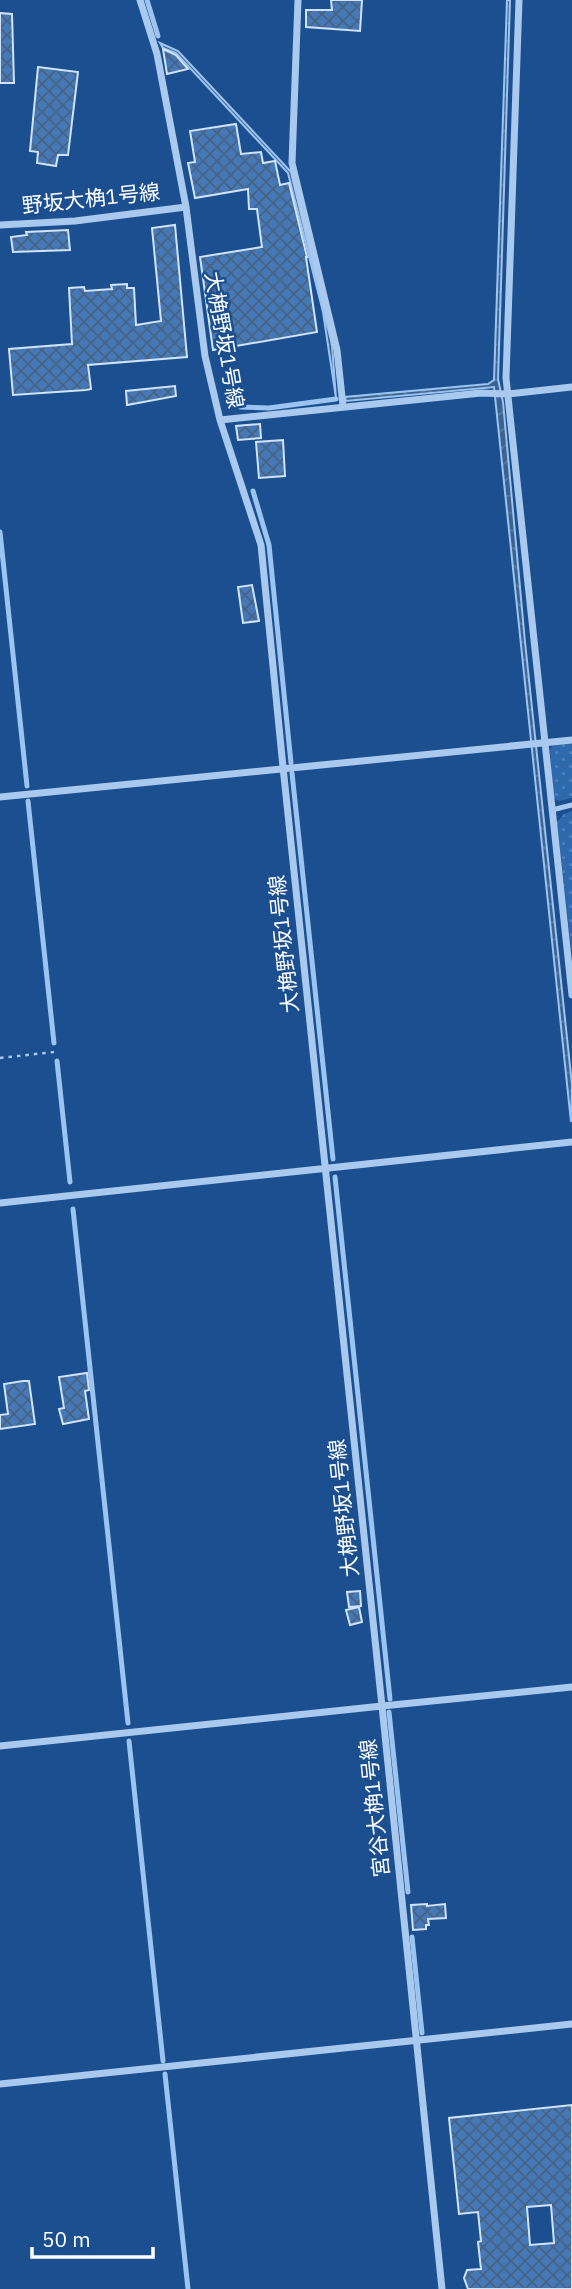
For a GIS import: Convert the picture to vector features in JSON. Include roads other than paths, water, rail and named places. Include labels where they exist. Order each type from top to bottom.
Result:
[{"type":"street","name":"大桷野坂1号線","points":[[140,0],[157,54],[186,207],[205,356],[220,420],[261,545],[382,1706]]},
{"type":"street","points":[[298,0],[292,163],[337,350],[343,406]]},
{"type":"street","points":[[519,0],[506,378],[572,995]]},
{"type":"street","name":"野坂大桷1号線","points":[[0,225],[75,221],[186,207]]},
{"type":"street","points":[[220,420],[481,393],[508,394],[572,387]]},
{"type":"street","points":[[0,797],[572,740]]},
{"type":"street","points":[[0,1203],[572,1142]]},
{"type":"street","points":[[382,1706],[572,1688]]},
{"type":"street","name":"宮谷大桷1号線","points":[[0,1746],[382,1706],[442,2289]]},
{"type":"street","points":[[0,2084],[572,2024]]},
{"type":"lane","points":[[552,810],[572,805]]},
{"type":"water","points":[[507,0],[510,0],[498,379],[503,402],[525,642],[572,1085],[571,1122],[494,387],[346,401],[345,397],[488,384],[494,380]]},
{"type":"water","points":[[160,43],[178,51],[291,172],[332,345],[336,398],[323,312],[288,173],[176,53],[163,48]]},
{"type":"waterway","points":[[147,0],[158,36]]},
{"type":"waterway","points":[[240,407],[269,408],[336,399]]},
{"type":"waterway","points":[[253,491],[269,545],[291,763]]},
{"type":"waterway","points":[[0,532],[27,786]]},
{"type":"waterway","points":[[292,773],[333,1159]]},
{"type":"waterway","points":[[28,801],[54,1043]]},
{"type":"waterway","points":[[57,1061],[70,1182]]},
{"type":"waterway","points":[[335,1177],[390,1699]]},
{"type":"waterway","points":[[73,1209],[128,1723]]},
{"type":"waterway","points":[[389,1712],[408,1892]]},
{"type":"waterway","points":[[129,1741],[163,2061]]},
{"type":"waterway","points":[[412,1937],[422,2033]]},
{"type":"waterway","points":[[165,2074],[188,2289]]}]
